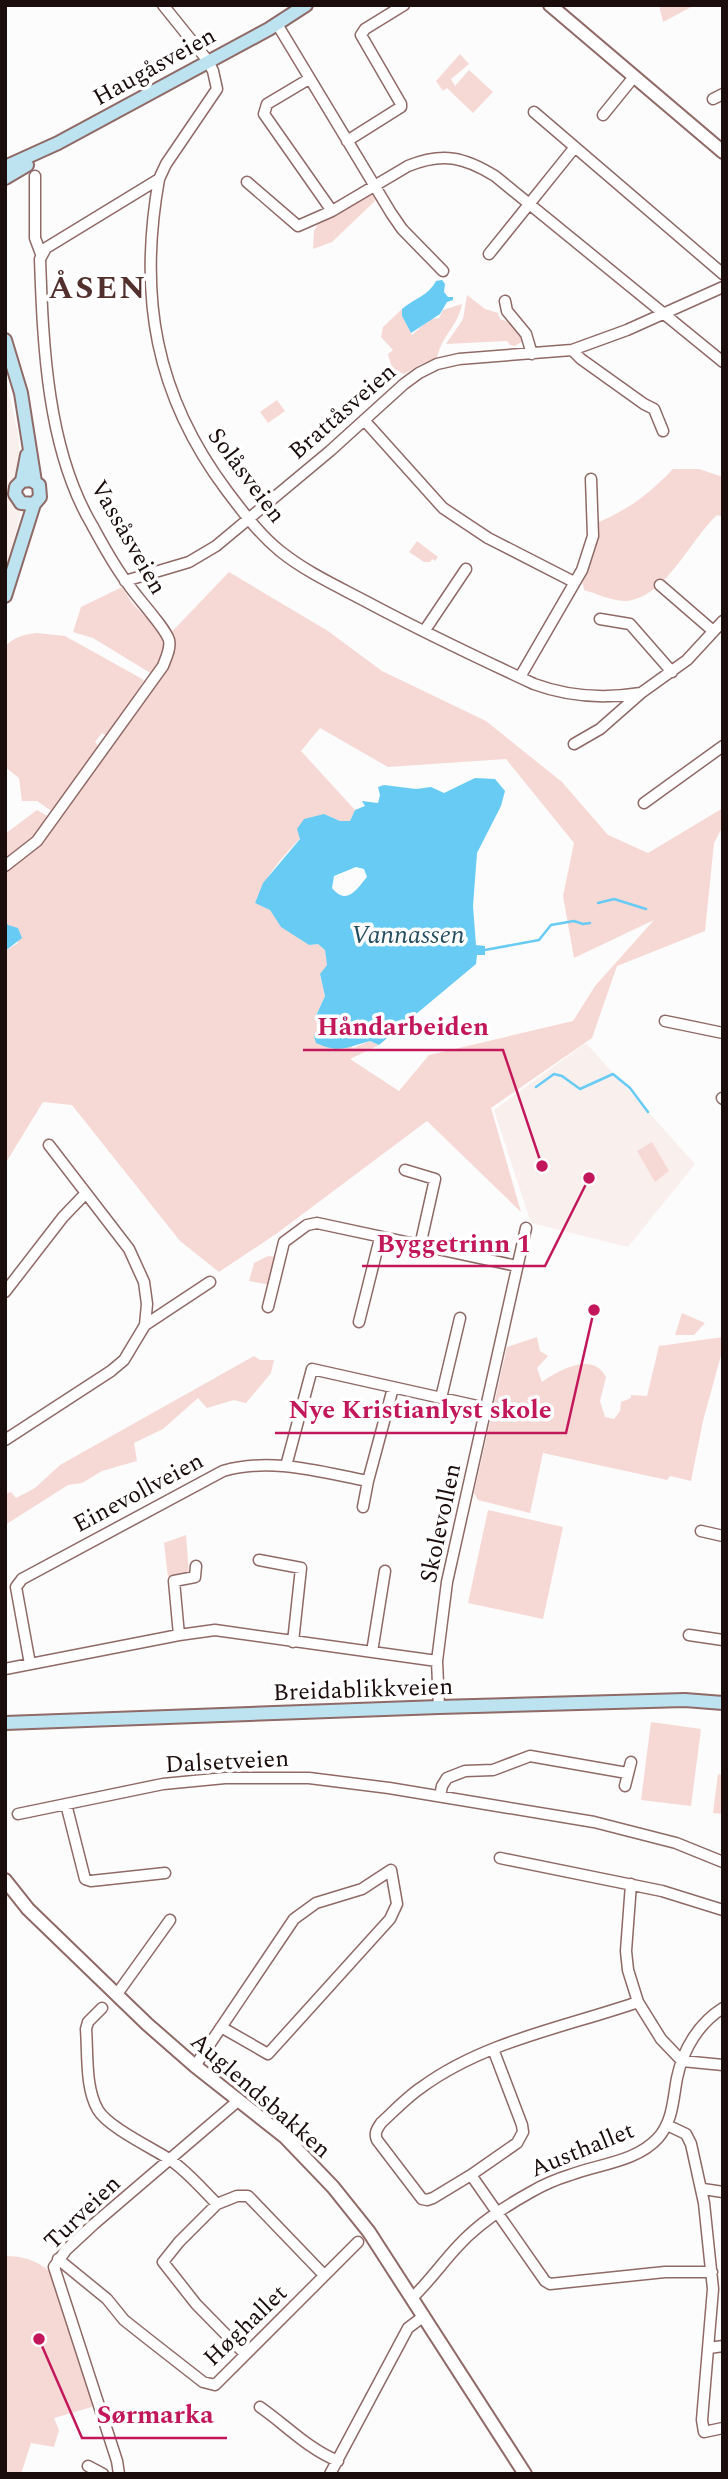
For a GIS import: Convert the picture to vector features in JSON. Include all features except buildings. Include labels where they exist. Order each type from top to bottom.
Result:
[{"type":"main road","name":"Haugåsveien","points":[[5,167],[58,143],[277,24],[306,5]]},
{"type":"main road","name":"Haugåsveien","points":[[5,178],[46,154],[58,143]]},
{"type":"main road","points":[[5,340],[21,393],[36,482],[41,493],[19,500]]},
{"type":"main road","points":[[5,596],[21,545],[19,500],[15,483],[28,438]]},
{"type":"main road","points":[[15,483],[36,482]]},
{"type":"main road","name":"Breidablikkveien","points":[[5,1723],[685,1700],[723,1703]]},
{"type":"street","points":[[41,254],[46,248],[159,179],[166,164],[217,89],[217,82],[208,61],[163,5]]},
{"type":"street","points":[[347,141],[401,107],[361,35],[365,29],[404,5]]},
{"type":"street","points":[[550,5],[723,152]]},
{"type":"street","points":[[277,24],[402,229],[443,271]]},
{"type":"street","points":[[603,115],[633,78]]},
{"type":"street","points":[[309,79],[267,104],[264,114],[332,211]]},
{"type":"street","points":[[534,112],[723,274]]},
{"type":"street","points":[[489,254],[528,202],[575,147]]},
{"type":"street","points":[[247,182],[298,226],[332,211],[421,161],[432,158],[458,159],[488,171],[723,362]]},
{"type":"street","name":"Vassåsveien","points":[[5,866],[37,841],[163,666],[170,643],[163,628],[125,581],[83,510],[61,447],[45,354],[41,254],[35,238],[35,176]]},
{"type":"street","name":"Solåsveien","points":[[159,179],[150,240],[150,287],[163,366],[188,432],[209,467],[248,520],[279,550],[305,569],[520,677],[551,690],[569,694],[613,696],[641,693]]},
{"type":"street","name":"Brattåsveien","points":[[125,581],[189,562],[216,546],[404,384],[437,364],[459,359],[572,350],[605,339],[723,287]]},
{"type":"street","points":[[505,301],[507,311],[526,334],[532,354]]},
{"type":"street","points":[[572,350],[643,404],[654,409],[663,431]]},
{"type":"street","points":[[364,420],[443,508],[488,538],[574,582]]},
{"type":"street","points":[[520,677],[578,579],[593,537],[591,479]]},
{"type":"street","points":[[425,630],[466,569]]},
{"type":"street","points":[[660,584],[712,630]]},
{"type":"street","points":[[600,619],[630,624],[672,672]]},
{"type":"street","points":[[575,744],[672,672],[694,653],[712,630],[723,621]]},
{"type":"street","points":[[613,696],[616,716]]},
{"type":"street","points":[[644,803],[723,746]]},
{"type":"street","points":[[665,1021],[723,1033]]},
{"type":"street","points":[[49,1145],[130,1249],[146,1291],[145,1325]]},
{"type":"street","points":[[405,1170],[435,1179],[420,1246]]},
{"type":"street","points":[[5,1292],[63,1217],[86,1193]]},
{"type":"street","points":[[268,1307],[284,1241],[307,1225],[317,1223],[517,1266]]},
{"type":"street","name":"Skolevollen","points":[[439,1707],[437,1661],[447,1582],[526,1228]]},
{"type":"street","points":[[359,1322],[380,1238]]},
{"type":"street","points":[[5,1440],[111,1371],[124,1360],[145,1325],[210,1283]]},
{"type":"street","points":[[441,1398],[460,1318]]},
{"type":"street","points":[[286,1466],[312,1369],[486,1408]]},
{"type":"street","points":[[363,1507],[393,1388]]},
{"type":"street","name":"Einevollveien","points":[[30,1664],[16,1587],[22,1579],[223,1471],[257,1465],[286,1466],[368,1481]]},
{"type":"street","points":[[701,1531],[723,1536]]},
{"type":"street","points":[[259,1560],[301,1568],[293,1642]]},
{"type":"street","points":[[179,1635],[174,1581],[195,1577],[196,1566]]},
{"type":"street","points":[[372,1652],[385,1571]]},
{"type":"street","points":[[5,1669],[215,1630],[437,1661]]},
{"type":"street","points":[[689,1635],[723,1640]]},
{"type":"street","points":[[440,1796],[447,1778],[465,1771],[493,1770],[530,1756],[627,1773]]},
{"type":"street","points":[[625,1787],[631,1762]]},
{"type":"street","name":"Dalsetveien","points":[[18,1814],[156,1785],[225,1778],[309,1778],[440,1796],[615,1826],[676,1843],[723,1862]]},
{"type":"street","points":[[66,1804],[82,1876],[85,1879],[91,1881],[165,1873]]},
{"type":"street","points":[[500,1858],[688,1897],[723,1910]]},
{"type":"street","points":[[195,2066],[221,2027],[294,1919],[316,1903],[362,1889],[391,1870],[397,1904],[390,1919],[268,2054],[221,2027]]},
{"type":"street","name":"Auglendsbakken","points":[[5,1880],[28,1909],[117,1994],[195,2066],[285,2137],[333,2187],[369,2232],[525,2474]]},
{"type":"street","points":[[631,1884],[626,1951],[630,1979],[638,2002],[661,2039],[682,2060],[723,2065]]},
{"type":"street","points":[[117,1994],[170,1920]]},
{"type":"street","points":[[492,2049],[523,2132],[517,2143],[471,2175],[433,2198],[422,2199],[375,2135],[381,2123],[420,2088],[454,2067],[492,2049],[638,2002]]},
{"type":"street","points":[[102,2008],[88,2022],[86,2029],[90,2081],[99,2112],[170,2160],[217,2204]]},
{"type":"street","name":"Austhallet","points":[[412,2298],[458,2246],[497,2212],[535,2190],[570,2175],[622,2160],[657,2140],[667,2125],[682,2060],[699,2029],[723,2008]]},
{"type":"street","name":"Turveien","points":[[119,2474],[54,2267],[58,2259],[110,2210],[239,2099]]},
{"type":"street","points":[[667,2125],[686,2134],[703,2189],[712,2272],[709,2348],[702,2420],[704,2432],[723,2428]]},
{"type":"street","points":[[471,2175],[533,2265],[550,2284],[665,2272],[712,2272]]},
{"type":"street","points":[[703,2189],[723,2192]]},
{"type":"street","points":[[246,2354],[196,2304],[163,2262],[172,2249],[217,2204],[234,2197],[247,2196],[324,2275]]},
{"type":"street","name":"Høghallet","points":[[58,2259],[107,2299],[124,2320],[210,2385],[217,2383],[269,2333],[358,2242]]},
{"type":"street","points":[[330,2474],[408,2328],[424,2316]]},
{"type":"street","points":[[709,2348],[723,2346]]},
{"type":"street","points":[[260,2407],[287,2425],[312,2448],[338,2461]]},
{"type":"street","points":[[88,2466],[103,2474]]},
{"type":"shaded area","points":[[659,5],[695,5],[663,22]]},
{"type":"shaded area","points":[[460,54],[469,64],[451,79],[455,86],[469,70],[493,92],[473,113],[447,88],[443,91],[436,81]]},
{"type":"shaded area","points":[[368,194],[374,196],[375,201],[332,242],[313,249],[314,231],[318,224]]},
{"type":"shaded area","points":[[467,295],[485,309],[498,313],[500,319],[513,324],[523,341],[515,346],[507,341],[446,344],[463,319]]},
{"type":"shaded area","points":[[462,304],[437,358],[404,374],[392,368],[388,354],[393,350],[381,337],[383,327],[402,309],[402,316],[412,335],[430,319],[439,318],[443,310]]},
{"type":"shaded area","points":[[5,375],[18,433],[23,494],[18,525],[5,570]]},
{"type":"shaded area","points":[[277,400],[285,411],[268,423],[260,412]]},
{"type":"shaded area","points":[[673,469],[699,469],[723,477],[723,517],[717,515],[707,525],[668,576],[645,595],[621,601],[584,590],[582,579],[595,524],[637,501]]},
{"type":"shaded area","points":[[417,541],[438,557],[435,561],[432,559],[430,562],[424,562],[409,552]]},
{"type":"shaded area","points":[[229,572],[328,631],[382,671],[486,721],[562,782],[608,835],[648,853],[723,808],[723,826],[714,843],[705,931],[617,966],[592,1038],[491,1108],[521,1212],[427,1121],[276,1234],[219,1272],[180,1241],[72,1105],[43,1102],[5,1164],[5,951],[18,943],[5,920],[5,834],[37,810],[58,822],[114,739],[152,674],[93,638],[73,632],[81,607],[122,587],[133,604],[155,626],[163,641]],"holes":[[[320,728],[388,767],[506,759],[574,843],[563,896],[574,958],[654,920],[595,986],[573,1021],[429,1055],[399,1091],[350,1059],[379,1045],[370,1041],[353,1048],[315,1017],[325,996],[320,975],[327,965],[325,950],[318,944],[309,945],[282,927],[270,910],[255,903],[276,866],[324,814],[340,821],[350,821],[355,810],[301,751]]]},
{"type":"shaded area","points":[[37,633],[65,636],[144,680],[110,738],[102,733],[95,742],[98,746],[53,812],[37,801],[22,801],[19,778],[5,767],[5,647],[20,637]]},
{"type":"shaded area","points":[[586,1043],[695,1164],[628,1247],[531,1223],[494,1110]]},
{"type":"shaded area","points":[[652,1142],[669,1171],[655,1182],[637,1151]]},
{"type":"shaded area","points":[[268,1256],[277,1257],[271,1285],[249,1281],[254,1263]]},
{"type":"shaded area","points":[[682,1313],[705,1323],[694,1335],[675,1335]]},
{"type":"shaded area","points":[[537,1337],[540,1351],[548,1356],[537,1368],[542,1382],[566,1368],[593,1365],[606,1377],[600,1401],[605,1417],[614,1419],[620,1411],[621,1402],[631,1398],[631,1395],[647,1396],[659,1346],[723,1337],[723,1348],[703,1421],[691,1481],[670,1476],[667,1480],[543,1453],[530,1513],[478,1500],[474,1493],[507,1347]]},
{"type":"shaded area","points":[[254,1356],[260,1360],[274,1360],[271,1373],[246,1403],[234,1400],[207,1408],[198,1398],[163,1429],[134,1443],[137,1461],[102,1471],[82,1483],[68,1485],[5,1525],[5,1494],[11,1492],[16,1498],[35,1488],[60,1465]]},
{"type":"shaded area","points":[[488,1510],[563,1527],[543,1619],[468,1603]]},
{"type":"shaded area","points":[[186,1535],[189,1575],[168,1577],[164,1543]]},
{"type":"shaded area","points":[[651,1722],[701,1729],[691,1806],[641,1800]]},
{"type":"shaded area","points":[[718,1774],[723,1775],[723,1814],[713,1813]]},
{"type":"shaded area","points":[[5,2256],[29,2259],[50,2272],[95,2406],[54,2418],[59,2430],[54,2447],[31,2443],[21,2474],[5,2474]]},
{"type":"water","points":[[442,280],[445,284],[444,292],[448,297],[453,297],[453,300],[447,302],[440,314],[411,333],[402,316],[402,309],[425,293],[436,281]]},
{"type":"water","name":"Vannassen","points":[[475,778],[495,779],[505,791],[501,806],[477,853],[473,906],[476,945],[485,946],[485,955],[477,955],[476,964],[379,1045],[370,1041],[338,1049],[316,1043],[314,1036],[323,1028],[315,1018],[325,996],[320,974],[327,965],[325,950],[318,944],[309,945],[281,927],[270,910],[255,903],[263,883],[300,839],[297,829],[304,819],[324,814],[340,821],[350,821],[355,810],[365,806],[362,801],[378,803],[378,787],[384,785],[416,789],[431,787],[444,793]],"holes":[[[356,867],[364,869],[367,877],[351,894],[342,896],[332,888],[334,876]]]},
{"type":"water","points":[[5,920],[8,925],[18,928],[22,938],[5,951]]},
{"type":"waterway","points":[[598,903],[614,899],[646,909]]},
{"type":"waterway","points":[[485,950],[539,940],[551,925],[574,921],[590,923]]},
{"type":"waterway","points":[[536,1087],[554,1074],[562,1076],[580,1089],[613,1074],[630,1088],[648,1112]]},
{"type":"place","name":"Håndarbeiden","points":[[542,1166]]},
{"type":"place","name":"Byggetrinn 1","points":[[589,1178]]},
{"type":"place","name":"Nye Kristianlyst skole","points":[[594,1310]]},
{"type":"place","name":"Sørmarka","points":[[39,2339]]},
{"type":"district","name":"ÅSEN","points":[[98,287]]}]
